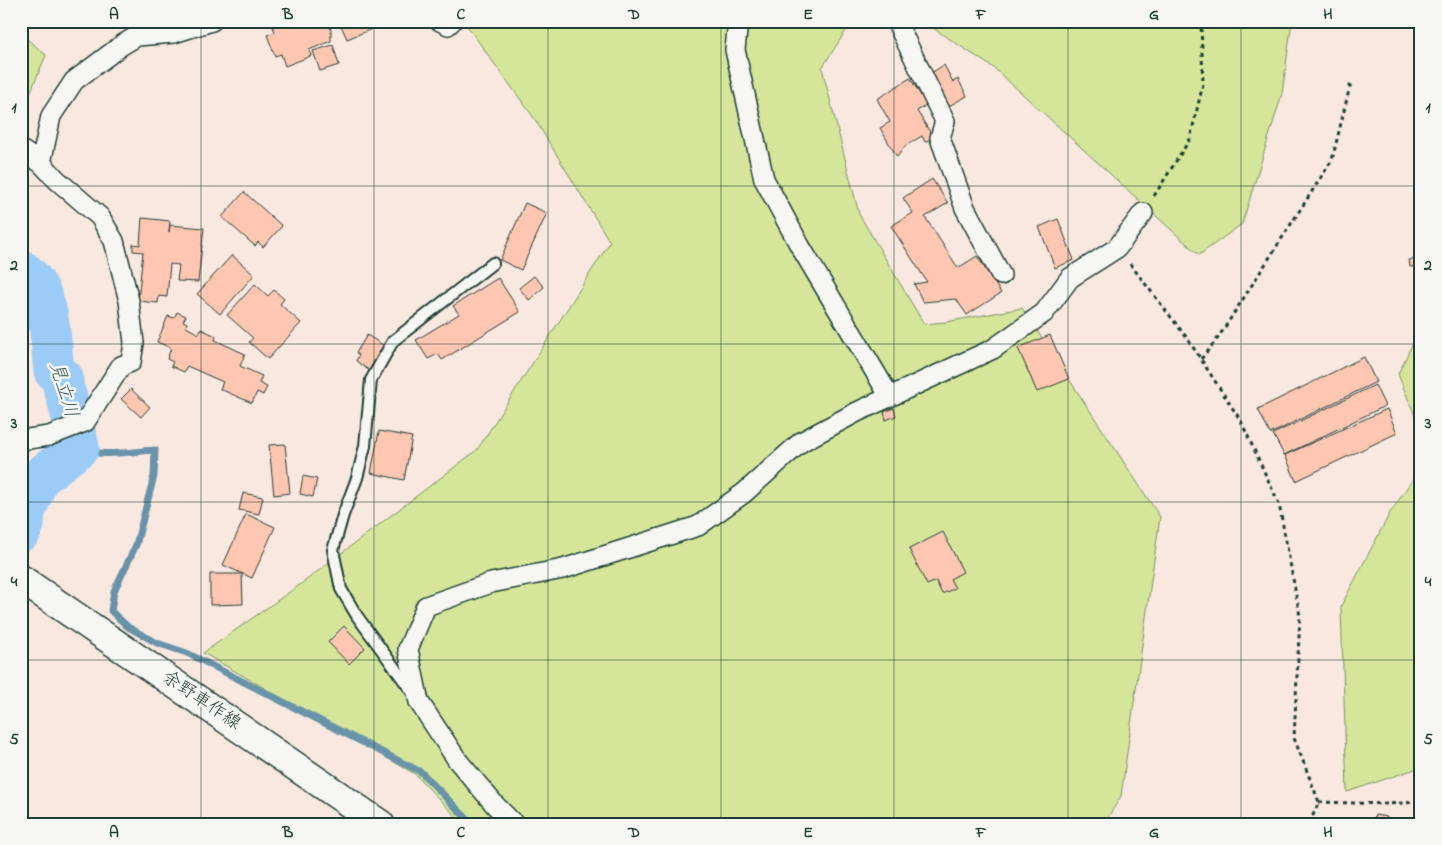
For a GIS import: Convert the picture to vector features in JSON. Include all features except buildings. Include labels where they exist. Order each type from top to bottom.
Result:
[{"type":"main road","name":"余野車作線","points":[[21,580],[380,824]]},
{"type":"street","points":[[41,163],[51,116],[74,82],[122,45],[137,28],[174,32],[212,21]]},
{"type":"street","points":[[440,21],[448,25],[452,21]]},
{"type":"street","points":[[738,21],[735,50],[764,179],[800,246],[890,397]]},
{"type":"street","points":[[896,21],[945,121],[940,138],[965,208],[1001,275]]},
{"type":"street","points":[[21,150],[41,163],[100,217],[114,240],[121,262],[129,301],[134,343],[131,362],[122,366],[85,422],[49,436],[21,440]]},
{"type":"street","points":[[514,824],[495,805],[458,760],[419,702],[408,649],[426,606],[491,584],[563,569],[698,526],[744,493],[801,442],[857,412],[993,349],[1044,313],[1070,278],[1117,248],[1143,213]]},
{"type":"lane","points":[[419,702],[357,616],[341,589],[333,550],[343,515],[357,478],[365,446],[371,380],[393,341],[493,264]]},
{"type":"path","points":[[1143,213],[1190,139],[1203,84],[1201,21]]},
{"type":"path","points":[[1201,359],[1218,338],[1332,160],[1351,82]]},
{"type":"path","points":[[1117,248],[1187,338],[1241,421],[1279,504],[1300,616],[1294,738],[1319,802],[1309,824]]},
{"type":"path","points":[[1319,802],[1388,804],[1421,802]]},
{"type":"green space","points":[[468,21],[852,21],[822,68],[859,214],[924,324],[946,322],[1022,308],[1160,517],[1121,796],[1104,824],[463,824],[415,774],[203,653],[305,581],[477,450],[610,242],[534,118],[467,26]]},
{"type":"green space","points":[[922,21],[1292,21],[1282,94],[1242,224],[1199,255],[994,68]]},
{"type":"green space","points":[[21,34],[46,55],[21,115]]},
{"type":"green space","points":[[1421,326],[1421,431],[1398,374]]},
{"type":"green space","points":[[1421,467],[1421,767],[1347,792],[1341,606],[1390,513]]},
{"type":"waterway","name":"見立川","points":[[21,270],[39,290],[44,302],[48,316],[54,371],[63,378],[63,386],[79,447],[39,478],[25,512],[21,531]]},
{"type":"waterway","points":[[79,447],[95,453],[126,453],[155,450],[154,476],[136,545],[114,591],[111,611],[128,627],[157,643],[187,653],[421,772],[472,824]]}]
